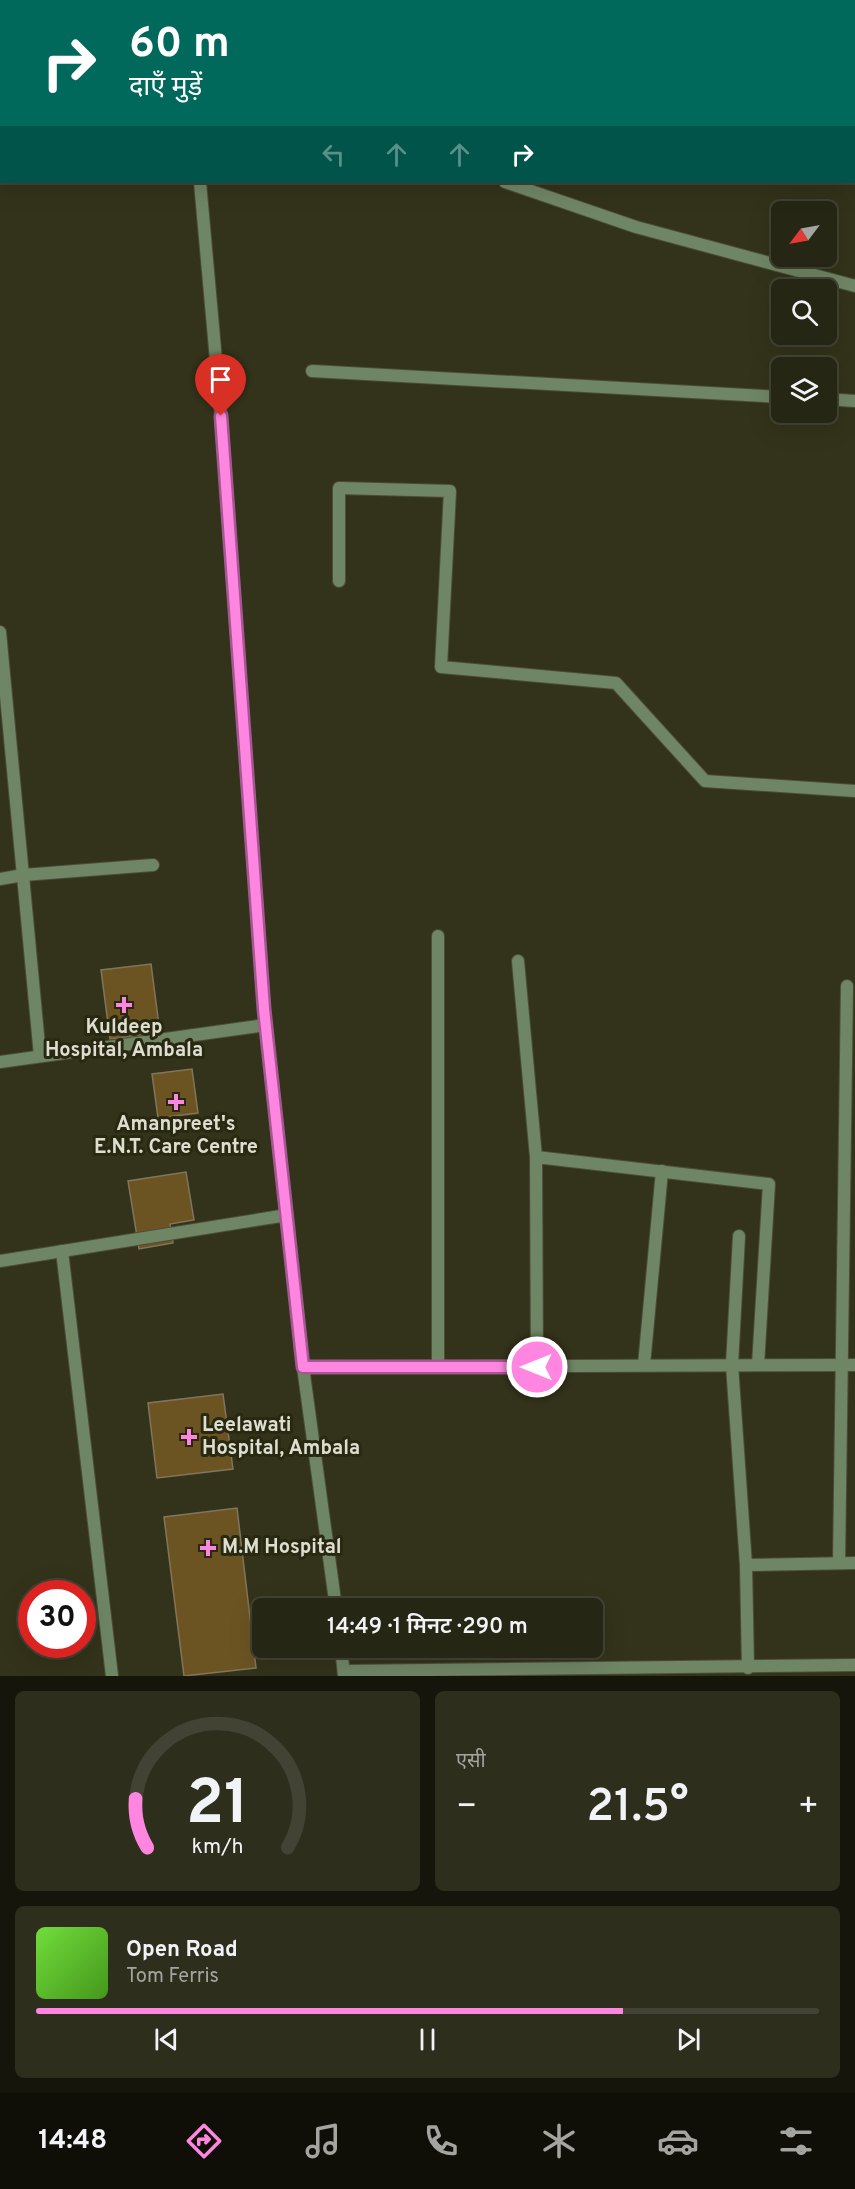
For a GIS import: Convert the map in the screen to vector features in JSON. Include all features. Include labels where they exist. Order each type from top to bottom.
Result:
[{"type":"street","points":[[200,183],[221,416],[266,1025],[303,1367],[335,1598]]},
{"type":"street","points":[[508,183],[636,227],[855,286]]},
{"type":"street","points":[[312,371],[771,396]]},
{"type":"street","points":[[837,400],[855,401]]},
{"type":"street","points":[[339,581],[339,489],[450,491],[441,667],[616,683],[705,781],[855,791]]},
{"type":"street","points":[[0,632],[40,1056]]},
{"type":"street","points":[[0,879],[23,875],[153,865]]},
{"type":"street","points":[[438,936],[438,1367]]},
{"type":"street","points":[[518,961],[536,1157],[537,1367]]},
{"type":"street","points":[[839,1563],[847,986]]},
{"type":"street","points":[[0,1062],[266,1025]]},
{"type":"street","points":[[536,1157],[769,1184],[758,1365]]},
{"type":"street","points":[[644,1365],[662,1171]]},
{"type":"street","points":[[0,1261],[286,1215]]},
{"type":"street","points":[[739,1236],[732,1365],[746,1565],[748,1668]]},
{"type":"street","points":[[62,1251],[112,1676]]},
{"type":"street","points":[[303,1367],[855,1365]]},
{"type":"street","points":[[746,1565],[855,1563]]},
{"type":"street","points":[[342,1658],[344,1674],[714,1672],[748,1668],[829,1671],[855,1665]]},
{"type":"building","points":[[151,964],[160,1033],[110,1039],[101,970]]},
{"type":"building","points":[[192,1069],[198,1113],[158,1118],[152,1074]]},
{"type":"building","points":[[186,1172],[194,1220],[170,1224],[173,1243],[139,1249],[128,1181]]},
{"type":"building","points":[[223,1394],[233,1469],[157,1478],[148,1403]]},
{"type":"building","points":[[237,1508],[252,1634],[252,1658],[255,1658],[256,1668],[184,1676],[164,1517]]},
{"type":"place","name":"Kuldeep Hospital, Ambala","points":[[124,1005]]},
{"type":"place","name":"Amanpreet's E.N.T. Care Centre","points":[[176,1102]]},
{"type":"place","name":"Leelawati Hospital, Ambala","points":[[189,1437]]},
{"type":"place","name":"M.M Hospital","points":[[208,1548]]},
{"type":"route","points":[[221,416],[264,1009],[303,1367],[537,1367]]}]
